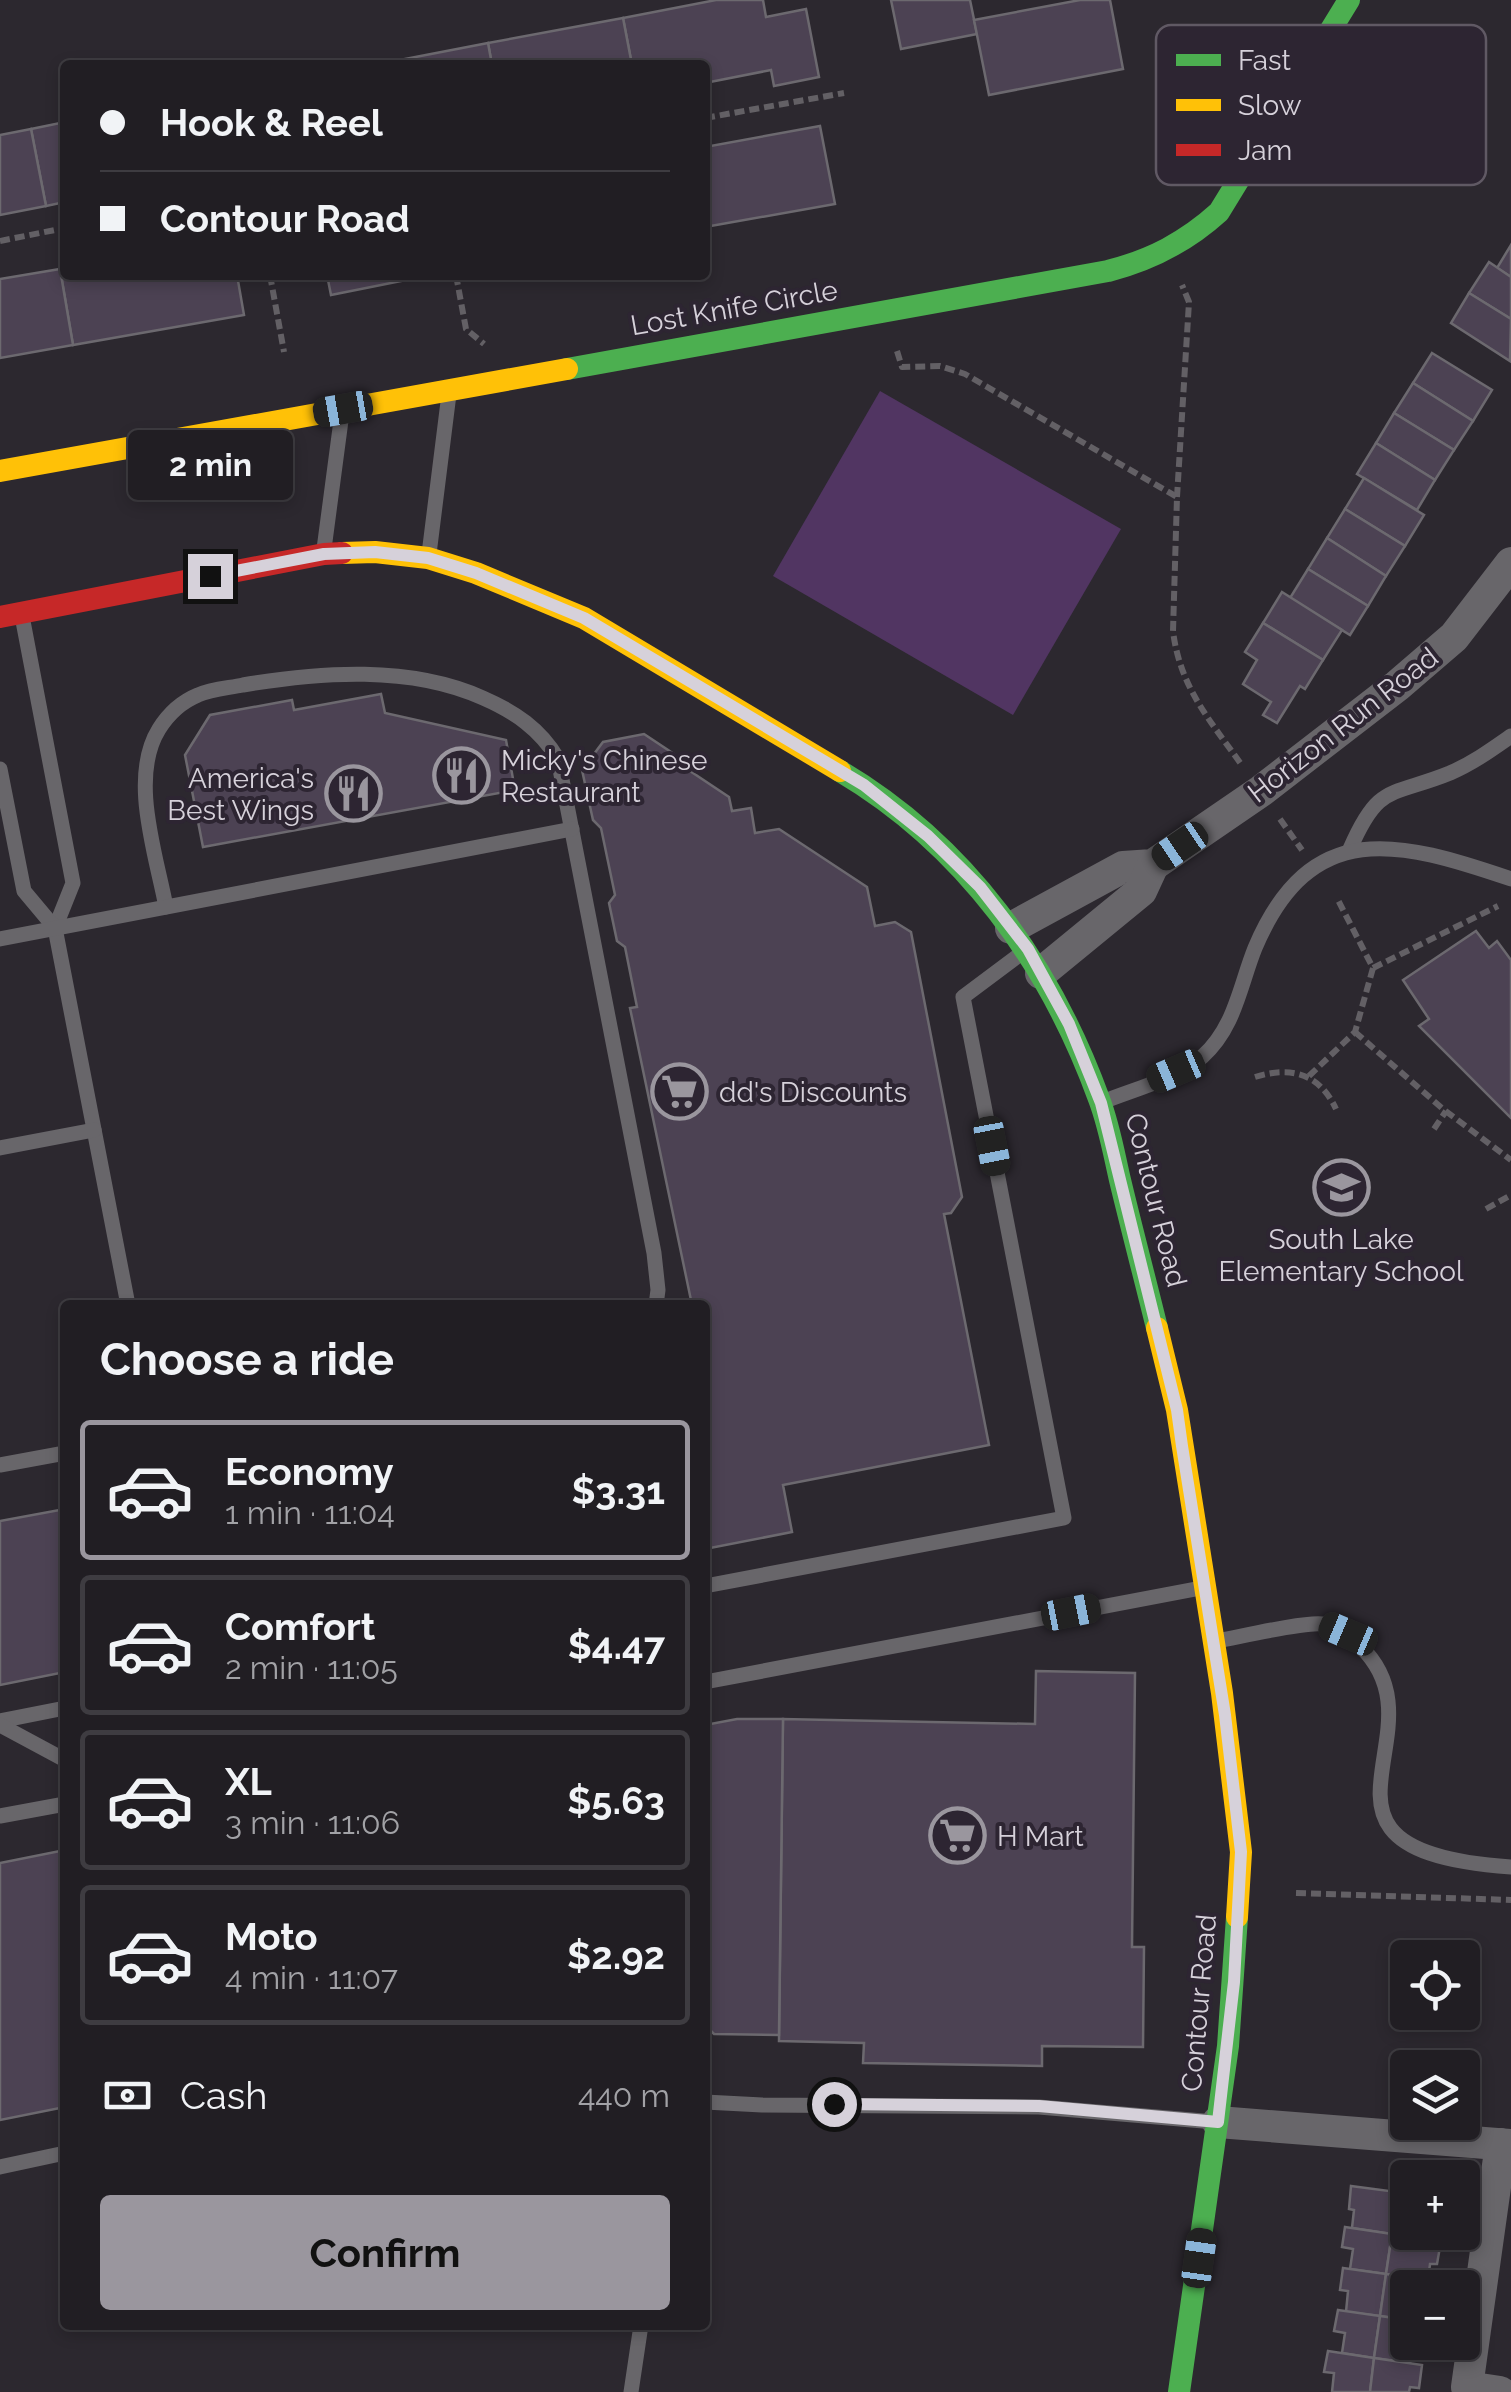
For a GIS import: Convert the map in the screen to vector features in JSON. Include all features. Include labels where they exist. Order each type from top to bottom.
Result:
[{"type":"street","name":"Lost Knife Circle","points":[[1334,25],[1349,0]]},
{"type":"street","name":"Lost Knife Circle","points":[[0,470],[1108,272],[1170,251],[1198,234],[1219,212],[1236,185]]},
{"type":"street","name":"Contour Road","points":[[11,616],[324,554],[375,552],[428,558],[476,573],[584,618],[864,785],[928,836],[980,887],[1027,950],[1069,1024],[1101,1103],[1177,1410],[1214,1642],[1241,1852],[1236,1949],[1218,2122],[1179,2392]]},
{"type":"street","name":"Horizon Run Road","points":[[1027,950],[1123,867],[1153,864],[1261,790],[1440,650],[1469,621],[1511,564]]},
{"type":"street","name":"Horizon Run Road","points":[[1027,950],[1141,891],[1153,864]]},
{"type":"street","points":[[1218,2122],[1506,2144],[1466,2388],[1500,2392]]},
{"type":"lane","points":[[428,558],[450,390]]},
{"type":"lane","points":[[324,554],[343,409]]},
{"type":"lane","points":[[11,616],[73,883],[55,928]]},
{"type":"lane","points":[[166,907],[144,790],[146,760],[157,731],[174,708],[202,693],[287,678],[363,674],[424,681],[481,697],[525,720],[546,738],[558,759],[654,1254],[656,1300]]},
{"type":"lane","points":[[1350,849],[1363,819],[1385,794],[1448,774],[1508,744]]},
{"type":"lane","points":[[0,770],[24,891],[55,928],[127,1300]]},
{"type":"lane","points":[[0,939],[572,830]]},
{"type":"lane","points":[[1101,1103],[1202,1057],[1223,1031],[1238,1002],[1256,947],[1280,901],[1313,865],[1350,849],[1411,851],[1511,878]]},
{"type":"lane","points":[[710,1585],[1064,1518],[963,997],[1027,950]]},
{"type":"lane","points":[[0,1148],[94,1130]]},
{"type":"lane","points":[[0,1466],[60,1454]]},
{"type":"lane","points":[[710,1681],[1205,1587]]},
{"type":"lane","points":[[1214,1642],[1322,1624],[1348,1634],[1368,1654],[1383,1680],[1389,1709],[1379,1796],[1384,1818],[1399,1838],[1425,1854],[1469,1864],[1511,1867]]},
{"type":"lane","points":[[0,1723],[60,1709]]},
{"type":"lane","points":[[0,1723],[60,1757]]},
{"type":"lane","points":[[0,1816],[60,1805]]},
{"type":"lane","points":[[710,2102],[1039,2106],[1218,2122]]},
{"type":"lane","points":[[0,2167],[60,2154]]},
{"type":"lane","points":[[631,2392],[640,2330]]},
{"type":"path","points":[[710,117],[844,93]]},
{"type":"path","points":[[0,241],[60,229]]},
{"type":"path","points":[[1170,251],[1189,302],[1177,497],[1174,631],[1181,670],[1190,692],[1313,865]]},
{"type":"path","points":[[271,280],[284,352]]},
{"type":"path","points":[[457,280],[466,328],[523,377]]},
{"type":"path","points":[[889,310],[902,367],[940,366],[965,374],[1177,497]]},
{"type":"path","points":[[1309,1076],[1355,1032],[1373,968],[1338,900]]},
{"type":"path","points":[[1373,968],[1498,906]]},
{"type":"path","points":[[1355,1032],[1446,1111],[1511,1160]]},
{"type":"path","points":[[1256,1077],[1291,1070],[1309,1076],[1331,1097],[1336,1109]]},
{"type":"path","points":[[1434,1128],[1446,1111]]},
{"type":"path","points":[[1486,1209],[1511,1195]]},
{"type":"path","points":[[1296,1893],[1511,1900]]},
{"type":"shaded area","points":[[880,391],[1121,529],[1013,715],[773,576]]},
{"type":"building","points":[[716,0],[763,0],[766,17],[806,9],[819,77],[774,86],[771,70],[710,82],[710,60],[631,60],[623,18]]},
{"type":"building","points":[[891,0],[970,0],[977,34],[901,49]]},
{"type":"building","points":[[1080,0],[1110,0],[1123,69],[989,95],[974,20]]},
{"type":"building","points":[[623,18],[631,60],[491,60],[488,43]]},
{"type":"building","points":[[488,43],[491,60],[400,60]]},
{"type":"building","points":[[60,123],[60,203],[46,206],[31,129]]},
{"type":"building","points":[[820,126],[835,204],[710,226],[710,146]]},
{"type":"building","points":[[31,129],[46,206],[0,215],[0,135]]},
{"type":"building","points":[[1511,245],[1511,277],[1497,268]]},
{"type":"building","points":[[1489,262],[1511,277],[1511,319],[1469,293]]},
{"type":"building","points":[[60,269],[73,345],[0,358],[0,279]]},
{"type":"building","points":[[62,280],[238,280],[244,315],[73,345]]},
{"type":"building","points":[[328,280],[406,280],[331,295]]},
{"type":"building","points":[[1469,293],[1511,319],[1510,361],[1451,323]]},
{"type":"building","points":[[1432,353],[1492,390],[1473,421],[1413,383]]},
{"type":"building","points":[[1413,383],[1473,421],[1454,450],[1394,413]]},
{"type":"building","points":[[1394,413],[1454,450],[1435,480],[1376,443]]},
{"type":"building","points":[[1376,443],[1435,480],[1417,510],[1357,474]]},
{"type":"building","points":[[1364,478],[1424,515],[1405,546],[1345,509]]},
{"type":"building","points":[[1345,509],[1405,546],[1386,576],[1327,538]]},
{"type":"building","points":[[1327,538],[1386,576],[1368,606],[1308,569]]},
{"type":"building","points":[[1308,569],[1368,606],[1350,635],[1290,598]]},
{"type":"building","points":[[1282,592],[1342,630],[1323,660],[1263,623]]},
{"type":"building","points":[[1263,623],[1323,660],[1305,689],[1300,686],[1277,723],[1263,715],[1271,702],[1243,684],[1257,660],[1245,652]]},
{"type":"building","points":[[381,694],[385,713],[506,740],[515,790],[203,847],[185,755],[210,715],[292,700],[294,710]]},
{"type":"building","points":[[644,734],[674,754],[669,757],[729,797],[732,811],[751,808],[755,833],[779,829],[867,887],[875,926],[895,922],[911,932],[962,1197],[951,1213],[944,1214],[989,1445],[783,1485],[792,1532],[710,1548],[710,1300],[691,1300],[630,1008],[637,1007],[625,947],[617,941],[609,903],[615,895],[601,828],[593,820],[582,770],[603,742]]},
{"type":"building","points":[[1476,931],[1489,948],[1497,941],[1511,960],[1511,1118],[1419,1026],[1429,1019],[1403,980]]},
{"type":"building","points":[[60,1510],[60,1673],[0,1685],[0,1521]]},
{"type":"building","name":"H Mart","points":[[1036,1671],[1135,1673],[1132,1947],[1144,1947],[1143,2047],[1042,2046],[1042,2066],[863,2063],[864,2043],[779,2041],[783,1719],[1035,1724]]},
{"type":"building","points":[[737,1719],[783,1719],[779,2035],[714,2034],[710,2030],[710,1724]]},
{"type":"building","points":[[60,1851],[60,2108],[0,2120],[0,1863]]},
{"type":"building","points":[[1351,2186],[1390,2191],[1390,2234],[1352,2228],[1354,2210],[1349,2209]]},
{"type":"building","points":[[1345,2227],[1390,2234],[1386,2274],[1350,2269],[1353,2249],[1342,2247]]},
{"type":"building","points":[[1390,2247],[1439,2250],[1437,2264],[1430,2264],[1429,2270],[1390,2270],[1390,2275],[1386,2274]]},
{"type":"building","points":[[1343,2268],[1386,2274],[1380,2316],[1346,2312],[1348,2291],[1340,2290]]},
{"type":"building","points":[[1386,2274],[1390,2275],[1390,2317],[1380,2316]]},
{"type":"building","points":[[1338,2310],[1380,2316],[1374,2358],[1342,2353],[1345,2333],[1334,2331]]},
{"type":"building","points":[[1380,2316],[1390,2317],[1390,2360],[1410,2360],[1410,2363],[1374,2358]]},
{"type":"building","points":[[1328,2351],[1374,2358],[1370,2392],[1332,2392],[1334,2373],[1324,2372]]},
{"type":"building","points":[[1374,2358],[1422,2365],[1419,2388],[1410,2387],[1409,2392],[1370,2392]]},
{"type":"traffic: fast","points":[[1334,25],[1349,0]]},
{"type":"traffic: fast","points":[[567,369],[1108,271],[1181,241],[1219,212],[1236,185]]},
{"type":"traffic: fast","points":[[840,771],[926,834],[964,872],[998,912],[1055,1001],[1103,1109],[1157,1328]]},
{"type":"traffic: fast","points":[[1179,2392],[1228,2046],[1237,1917]]},
{"type":"traffic: slow","points":[[0,471],[567,369]]},
{"type":"traffic: slow","points":[[342,553],[428,558],[476,573],[584,618],[840,771]]},
{"type":"traffic: slow","points":[[1157,1328],[1177,1410],[1222,1693],[1241,1852],[1237,1917]]},
{"type":"traffic: jam","points":[[0,617],[342,553]]},
{"type":"place","name":"Micky's Chinese Restaurant","points":[[462,776]]},
{"type":"place","name":"America's Best Wings","points":[[353,794]]},
{"type":"place","name":"dd's Discounts","points":[[680,1092]]},
{"type":"place","name":"South Lake Elementary School","points":[[1341,1188]]},
{"type":"place","name":"H Mart","points":[[958,1836]]},
{"type":"route","points":[[210,576],[324,554],[375,552],[428,558],[476,573],[584,618],[864,785],[928,836],[980,887],[1028,949],[1069,1024],[1101,1103],[1177,1410],[1228,1737],[1241,1852],[1228,2046],[1218,2122],[1039,2106],[834,2104]]}]
